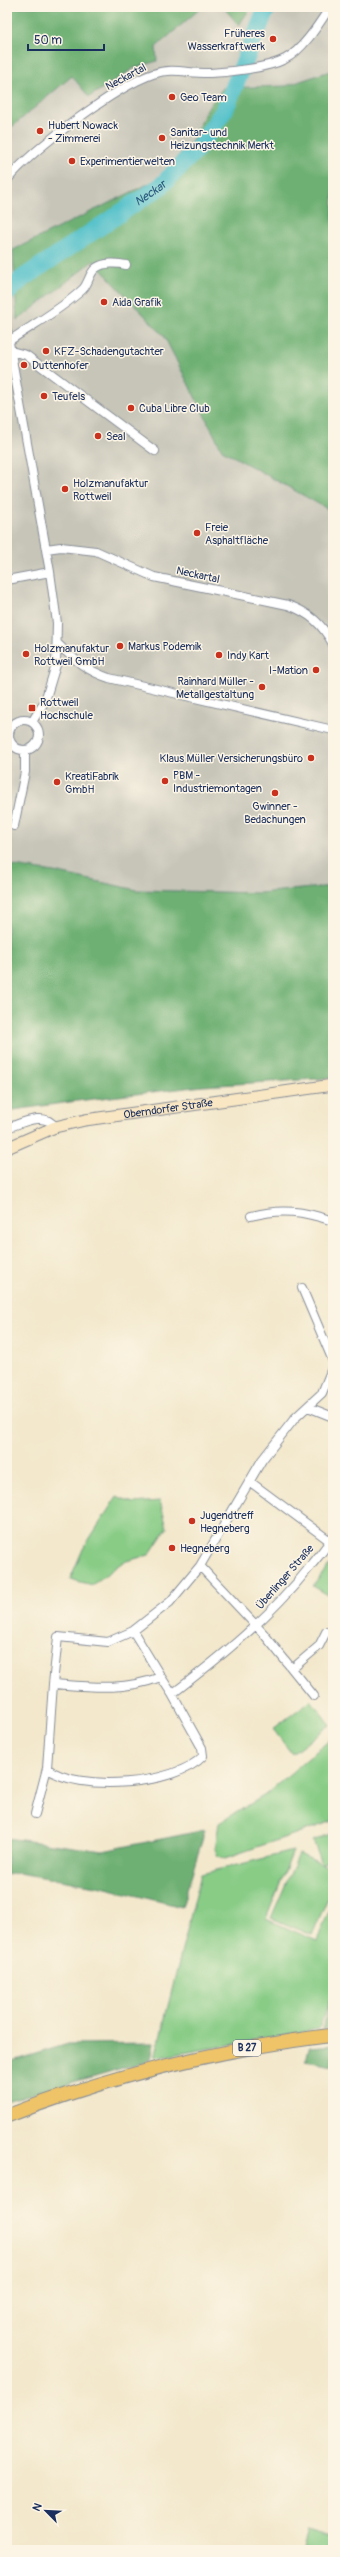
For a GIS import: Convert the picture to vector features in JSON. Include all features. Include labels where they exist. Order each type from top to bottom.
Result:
[{"type":"main road","name":"B 27","points":[[7,2116],[96,2085],[162,2066],[218,2053],[333,2035]]},
{"type":"street","name":"Neckartal","points":[[7,180],[29,158],[70,125],[141,79],[164,71],[178,70],[210,73],[274,64],[286,59],[296,51],[330,7]]},
{"type":"street","points":[[9,341],[73,298],[85,287],[91,273],[97,267],[107,264],[126,265]]},
{"type":"street","points":[[7,331],[50,572],[58,644],[56,665],[50,688],[32,722]]},
{"type":"street","points":[[11,351],[26,355],[155,451]]},
{"type":"street","name":"Neckartal","points":[[46,549],[61,547],[96,551],[154,577],[288,605],[304,611],[316,619],[333,644]]},
{"type":"street","points":[[7,580],[50,572]]},
{"type":"street","points":[[58,644],[91,672],[109,678],[333,730]]},
{"type":"street","points":[[19,721],[32,722],[38,730],[38,739],[33,746],[25,750],[12,743],[10,729],[19,721]]},
{"type":"street","points":[[14,826],[25,772],[25,750]]},
{"type":"street","name":"Oberndorfer Straße","points":[[7,1148],[55,1127],[85,1120],[333,1085]]},
{"type":"street","points":[[7,1128],[45,1118],[51,1121],[55,1127]]},
{"type":"street","points":[[251,1216],[274,1210],[305,1212],[333,1221]]},
{"type":"street","points":[[302,1288],[333,1361]]},
{"type":"street","points":[[35,1814],[47,1768],[58,1637],[108,1642],[133,1631],[170,1602],[200,1566],[249,1481],[281,1434],[322,1393],[333,1366]]},
{"type":"street","points":[[308,1408],[333,1417]]},
{"type":"street","name":"Überlinger Straße","points":[[172,1694],[216,1660],[256,1626],[296,1584],[332,1538],[249,1481]]},
{"type":"street","name":"Überlinger Straße","points":[[200,1566],[256,1626],[314,1696]]},
{"type":"street","points":[[47,1768],[55,1775],[78,1780],[111,1783],[146,1779],[179,1771],[196,1763],[203,1756],[202,1748],[172,1694],[133,1631]]},
{"type":"street","points":[[292,1669],[319,1646],[326,1632]]},
{"type":"street","points":[[53,1684],[118,1688],[141,1684],[161,1677]]},
{"type":"shaded area","points":[[202,7],[223,7],[239,25],[251,7],[333,7],[333,70],[286,86],[223,88],[207,109],[192,141],[156,180],[13,250],[17,320],[93,261],[164,336],[222,450],[333,512],[333,886],[328,887],[259,893],[137,890],[54,872],[7,865],[7,131],[72,76],[89,97],[134,68],[157,61],[156,47]]},
{"type":"green space","points":[[7,7],[202,7],[156,47],[157,61],[134,68],[89,97],[72,76],[7,131]]},
{"type":"green space","points":[[223,7],[251,7],[239,25]]},
{"type":"green space","points":[[333,70],[333,512],[222,450],[164,336],[93,261],[17,321],[13,250],[156,180],[192,141],[207,109],[223,88],[286,86]]},
{"type":"green space","points":[[7,865],[54,872],[137,890],[259,893],[333,886],[333,1078],[203,1086],[77,1101],[14,1110],[7,1118]]},
{"type":"green space","points":[[117,1496],[133,1503],[160,1501],[167,1528],[149,1555],[123,1562],[92,1585],[70,1579],[83,1549]]},
{"type":"green space","points":[[333,1560],[333,1598],[313,1586]]},
{"type":"green space","points":[[311,1700],[330,1725],[292,1754],[273,1729]]},
{"type":"green space","points":[[333,1737],[333,1821],[225,1858],[218,1856],[215,1849],[219,1823],[265,1795]]},
{"type":"green space","points":[[205,1830],[182,1907],[102,1887],[18,1873],[7,1875],[7,1838],[103,1851]]},
{"type":"green space","points":[[332,1833],[333,1859],[322,1864],[313,1841]]},
{"type":"green space","points":[[293,1851],[266,1919],[317,1941],[333,1899],[333,2000],[329,2001],[319,2029],[155,2058],[201,1874]]},
{"type":"green space","points":[[299,1854],[333,1869],[333,1886],[312,1935],[271,1918]]},
{"type":"green space","points":[[333,2002],[333,2028],[323,2029],[329,2003]]},
{"type":"green space","points":[[154,2043],[151,2060],[7,2101],[9,2062],[68,2044]]},
{"type":"green space","points":[[333,2045],[333,2066],[306,2061],[309,2047]]},
{"type":"green space","points":[[308,2532],[333,2539],[333,2550],[303,2550]]},
{"type":"waterway","name":"Neckar","points":[[7,293],[23,278],[161,186],[198,148],[225,109],[267,7]]},
{"type":"place","name":"Früheres Wasserkraftwerk","points":[[273,39]]},
{"type":"place","name":"Geo Team","points":[[172,97]]},
{"type":"place","name":"Hubert Nowack - Zimmerei","points":[[40,131]]},
{"type":"place","name":"Sanitar- und Heizungstechnik Merkt","points":[[162,138]]},
{"type":"place","name":"Experimentierwelten","points":[[72,161]]},
{"type":"place","name":"Aida Grafik","points":[[104,302]]},
{"type":"place","name":"KFZ-Schadengutachter","points":[[46,351]]},
{"type":"place","name":"Duttenhofer","points":[[24,365]]},
{"type":"place","name":"Teufels","points":[[44,396]]},
{"type":"place","name":"Cuba Libre Club","points":[[131,408]]},
{"type":"place","name":"Seal","points":[[98,436]]},
{"type":"place","name":"Holzmanufaktur Rottweil","points":[[65,489]]},
{"type":"place","name":"Freie Asphaltfläche","points":[[197,533]]},
{"type":"place","name":"Markus Podemik","points":[[120,646]]},
{"type":"place","name":"Holzmanufaktur Rottweil GmbH","points":[[26,654]]},
{"type":"place","name":"Indy Kart","points":[[219,655]]},
{"type":"place","name":"I-Mation","points":[[316,670]]},
{"type":"place","name":"Rainhard Müller - Metallgestaltung","points":[[262,687]]},
{"type":"place","name":"Rottweil Hochschule","points":[[32,708]]},
{"type":"place","name":"Klaus Müller Versicherungsbüro","points":[[311,758]]},
{"type":"place","name":"PBM - Industriemontagen","points":[[165,781]]},
{"type":"place","name":"KreatiFabrik GmbH","points":[[57,782]]},
{"type":"place","name":"Gwinner - Bedachungen","points":[[275,793]]},
{"type":"place","name":"Jugendtreff Hegneberg","points":[[192,1521]]},
{"type":"place","name":"Hegneberg","points":[[172,1548]]}]
